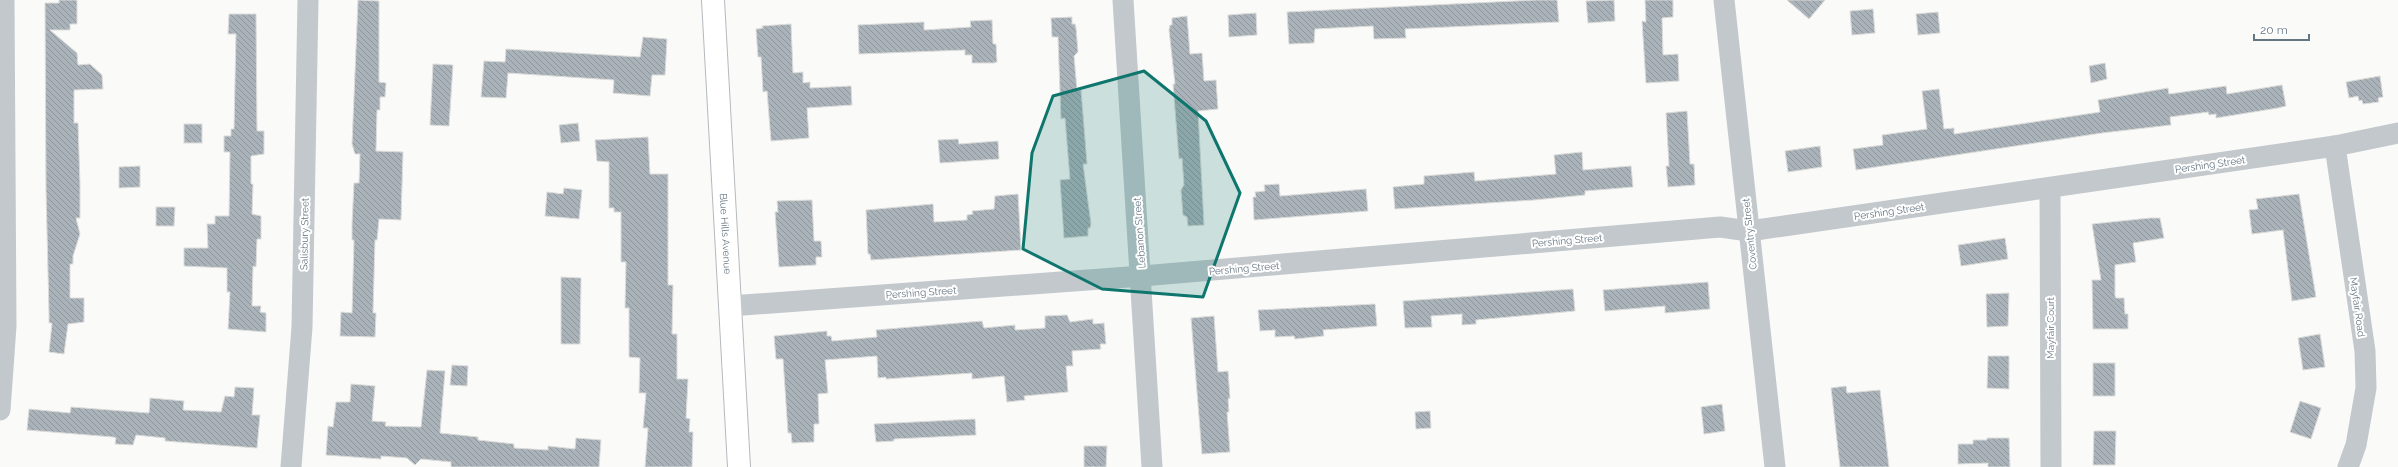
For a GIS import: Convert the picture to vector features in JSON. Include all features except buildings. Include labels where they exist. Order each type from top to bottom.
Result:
[{"type":"main road","name":"Blue Hills Avenue","points":[[713,0],[739,467]]},
{"type":"street","points":[[0,410],[6,326],[4,0]]},
{"type":"street","name":"Salisbury Street","points":[[291,467],[302,327],[308,0]]},
{"type":"street","name":"Lebanon Street","points":[[1123,0],[1142,276],[1152,467]]},
{"type":"street","name":"Coventry Street","points":[[1724,0],[1775,467]]},
{"type":"street","name":"Pershing Street","points":[[730,306],[1142,276],[1720,227],[1749,231],[2335,146],[2398,133]]},
{"type":"street","name":"Mayfair Road","points":[[2335,146],[2365,351],[2366,388],[2356,445],[2348,467]]},
{"type":"street","name":"Mayfair Court","points":[[2050,188],[2051,467]]},
{"type":"highlighted area","points":[[1144,71],[1206,121],[1240,193],[1203,297],[1102,289],[1023,249],[1032,153],[1053,96]]}]
